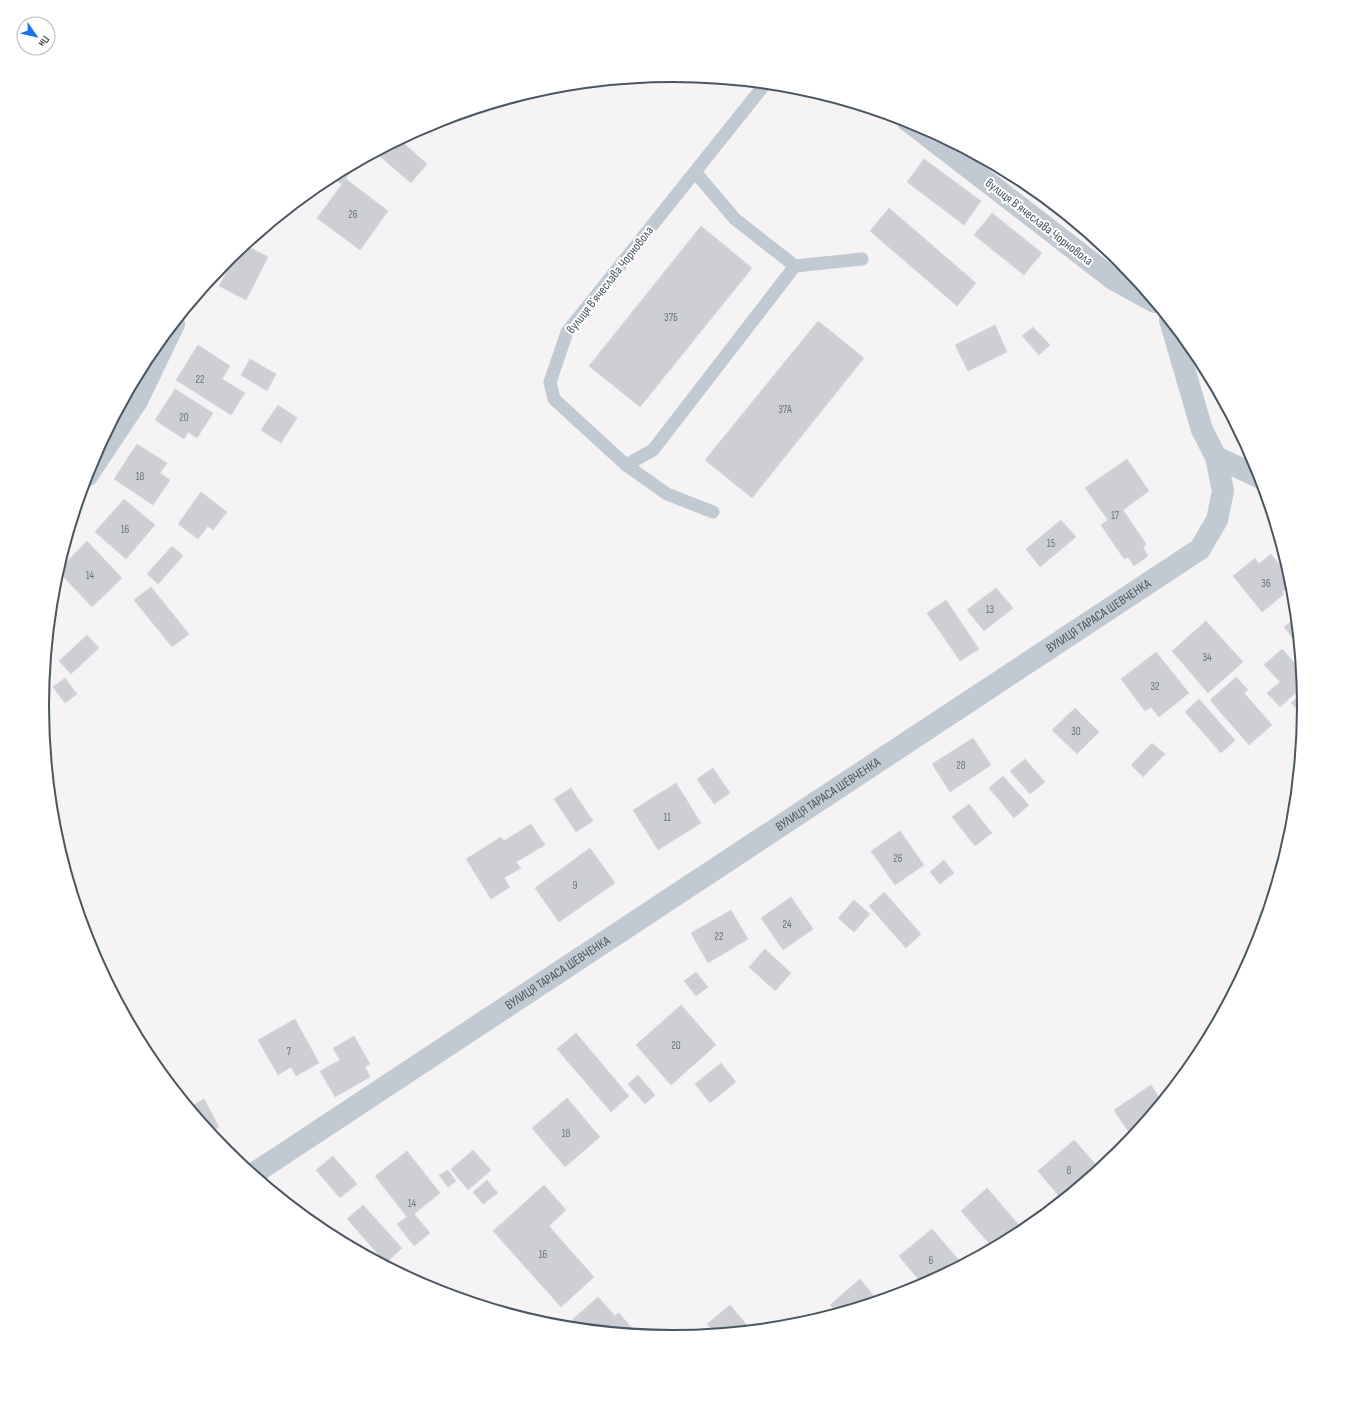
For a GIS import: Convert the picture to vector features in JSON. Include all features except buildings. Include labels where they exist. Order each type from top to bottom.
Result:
[{"type":"street","name":"вулиця Вʼячеслава Чорновола","points":[[928,136],[1113,279],[1145,297]]},
{"type":"street","name":"ВУЛИЦЯ ТАРАСА ШЕВЧЕНКА","points":[[257,1171],[1200,549],[1217,520],[1223,491],[1216,457],[1202,430],[1174,332]]},
{"type":"street","points":[[106,447],[137,401],[163,346]]},
{"type":"street","points":[[1216,457],[1253,474]]},
{"type":"lane","name":"вулиця Вʼячеслава Чорновола","points":[[713,512],[667,494],[626,466],[554,399],[550,382],[567,332],[763,88]]},
{"type":"lane","points":[[695,172],[735,219],[795,266],[862,259]]},
{"type":"lane","points":[[626,466],[653,450],[795,266]]}]
